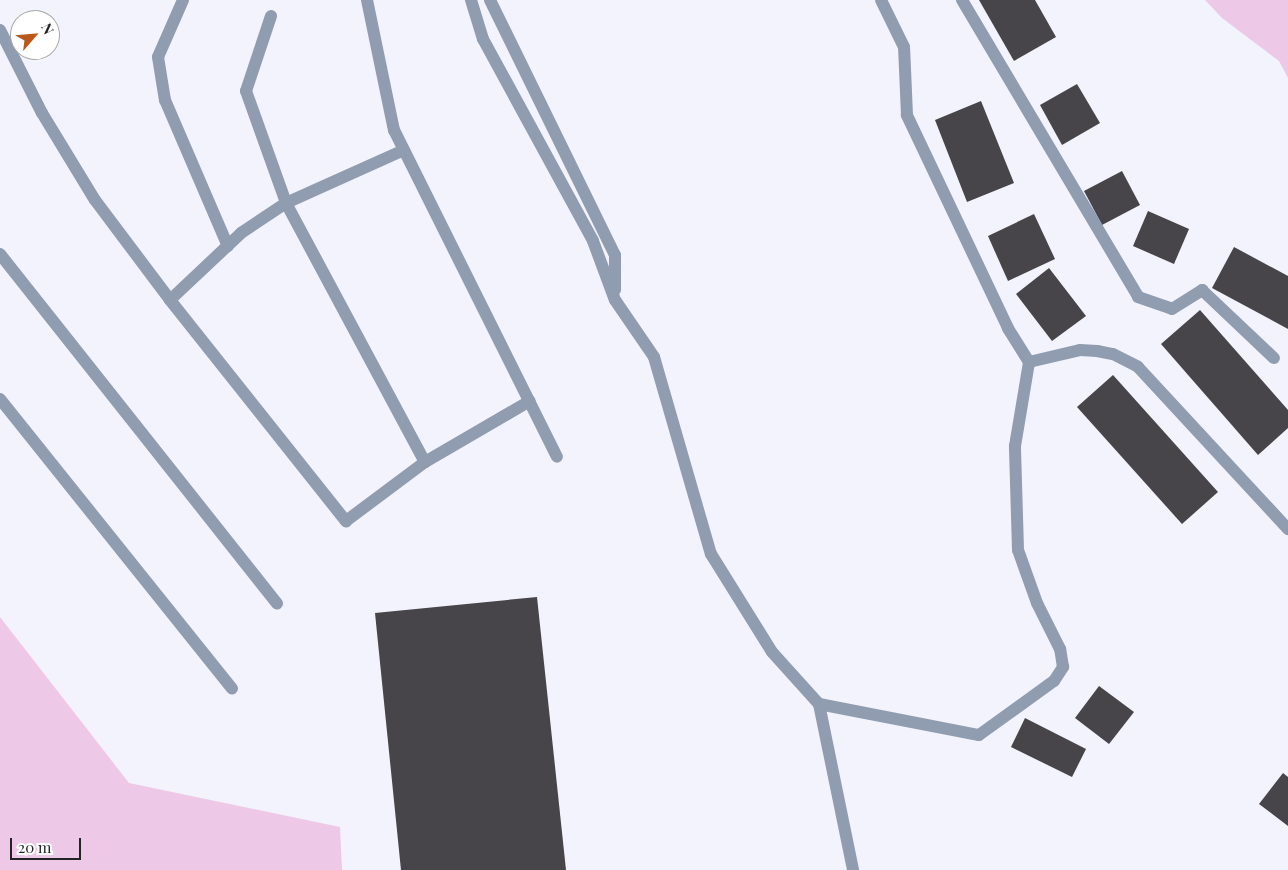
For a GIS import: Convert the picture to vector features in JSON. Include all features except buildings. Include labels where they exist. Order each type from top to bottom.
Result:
[{"type":"street","points":[[183,0],[158,57],[165,100],[228,246]]},
{"type":"street","points":[[367,0],[394,130],[557,457]]},
{"type":"street","points":[[471,0],[483,39],[594,241],[615,300],[654,357],[711,554],[772,652],[819,704],[853,870]]},
{"type":"street","points":[[490,0],[615,256],[615,300]]},
{"type":"street","points":[[819,704],[979,735],[1054,681],[1062,667],[1060,649],[1037,603],[1018,550],[1015,446],[1029,362],[1008,328],[907,115],[904,47],[881,0]]},
{"type":"street","points":[[962,0],[1138,297],[1172,309],[1202,290],[1274,358]]},
{"type":"street","points":[[271,16],[246,91],[286,203],[425,462]]},
{"type":"street","points":[[0,30],[69,162],[170,300],[346,521],[425,462],[530,401]]},
{"type":"street","points":[[170,300],[228,246],[286,203],[404,150]]},
{"type":"street","points":[[0,254],[277,604]]},
{"type":"street","points":[[1029,362],[1080,350],[1113,354],[1138,367],[1288,529]]},
{"type":"street","points":[[0,400],[232,689]]},
{"type":"shaded area","points":[[1205,0],[1288,0],[1288,78],[1279,61],[1222,18]]},
{"type":"shaded area","points":[[0,617],[129,783],[340,827],[342,870],[0,870]]}]
